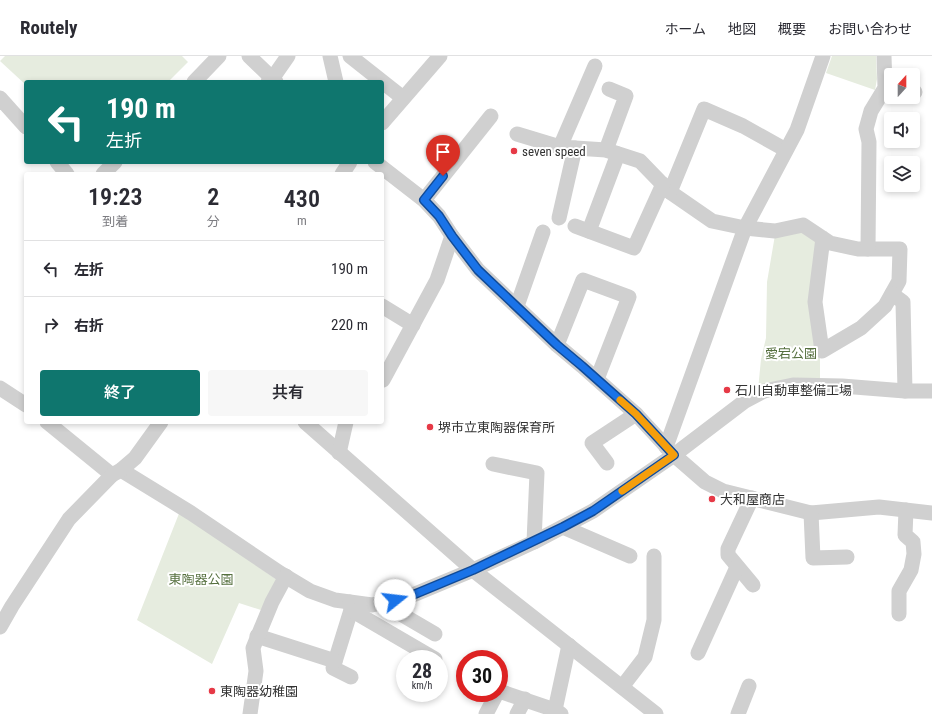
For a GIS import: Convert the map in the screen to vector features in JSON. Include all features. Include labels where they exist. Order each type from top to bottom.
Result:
[{"type":"street","points":[[196,80],[219,56]]},
{"type":"street","points":[[249,56],[271,80]]},
{"type":"street","points":[[273,80],[288,56]]},
{"type":"street","points":[[330,56],[336,80]]},
{"type":"street","points":[[350,56],[366,77]]},
{"type":"street","points":[[384,121],[440,56]]},
{"type":"street","points":[[670,451],[745,228],[797,130],[823,56]]},
{"type":"street","points":[[884,56],[885,68]]},
{"type":"street","points":[[559,218],[568,147],[594,66]]},
{"type":"street","points":[[384,87],[403,98]]},
{"type":"street","points":[[609,89],[626,96],[612,152],[582,229],[634,248],[666,188],[704,109],[743,126],[786,150]]},
{"type":"street","points":[[868,249],[869,142],[866,129],[871,110],[884,94]]},
{"type":"street","points":[[0,98],[24,125]]},
{"type":"street","points":[[424,200],[491,116]]},
{"type":"street","points":[[517,134],[568,147],[612,152],[640,161],[666,188],[712,221],[745,228],[775,231],[803,224],[823,238],[830,243],[858,249],[900,248],[899,281],[885,306],[861,328],[822,350],[815,302],[823,238]]},
{"type":"street","points":[[59,164],[65,172]]},
{"type":"street","points":[[105,172],[112,164]]},
{"type":"street","points":[[378,164],[424,200],[439,216],[478,270],[557,345],[636,414],[670,451],[705,482],[723,491],[811,513],[879,507],[932,513]]},
{"type":"street","points":[[517,306],[543,232]]},
{"type":"street","points":[[384,378],[437,280],[452,236]]},
{"type":"street","points":[[557,345],[583,280],[629,297],[597,379]]},
{"type":"street","points":[[892,294],[903,302],[905,391]]},
{"type":"street","points":[[384,307],[413,325]]},
{"type":"street","points":[[351,606],[372,605],[408,597],[473,570],[563,527],[593,511],[670,451],[745,401],[764,391],[792,385],[932,391]]},
{"type":"street","points":[[0,388],[24,404]]},
{"type":"street","points":[[607,463],[592,443],[636,414]]},
{"type":"street","points":[[50,424],[116,472],[191,513],[310,591],[351,606],[421,650]]},
{"type":"street","points":[[0,627],[69,519],[116,472],[135,458],[160,424]]},
{"type":"street","points":[[307,424],[473,570],[622,687],[641,709],[656,714]]},
{"type":"street","points":[[339,453],[346,424]]},
{"type":"street","points":[[492,464],[537,473],[534,542]]},
{"type":"street","points":[[752,498],[728,549],[728,555],[752,585]]},
{"type":"street","points":[[899,614],[900,591],[912,570],[914,554],[913,542],[905,535],[906,510]]},
{"type":"street","points":[[811,513],[813,558],[847,557]]},
{"type":"street","points":[[563,527],[630,556]]},
{"type":"street","points":[[622,687],[645,657],[654,620],[654,556]]},
{"type":"street","points":[[698,653],[737,567]]},
{"type":"street","points":[[250,714],[256,671],[253,648],[272,602],[286,576]]},
{"type":"street","points":[[382,603],[435,634]]},
{"type":"street","points":[[351,606],[333,668],[351,677]]},
{"type":"street","points":[[257,636],[335,661]]},
{"type":"street","points":[[508,694],[558,712],[569,646]]},
{"type":"street","points":[[738,714],[749,686]]},
{"type":"street","points":[[517,714],[525,700]]},
{"type":"street","points":[[486,714],[492,702]]},
{"type":"green space","points":[[5,56],[182,56],[188,62],[170,80],[24,80],[24,83],[0,61]]},
{"type":"green space","points":[[832,56],[876,56],[877,79],[875,90],[826,73]]},
{"type":"green space","name":"愛宕公園","points":[[801,230],[820,241],[820,382],[758,390],[761,359],[766,338],[767,282],[775,235]]},
{"type":"green space","name":"東陶器公園","points":[[180,511],[277,580],[261,610],[239,603],[212,664],[137,620]]},
{"type":"slow traffic","points":[[620,400],[636,414],[674,455],[622,491]]},
{"type":"place","name":"seven speed","points":[[514,151]]},
{"type":"place","name":"石川自動車整備工場","points":[[727,390]]},
{"type":"place","name":"堺市立東陶器保育所","points":[[430,427]]},
{"type":"place","name":"大和屋商店","points":[[712,499]]},
{"type":"place","name":"東陶器幼稚園","points":[[212,691]]},
{"type":"route","points":[[395,600],[408,597],[473,570],[563,527],[593,511],[674,455],[636,414],[557,345],[478,270],[439,216],[424,200],[443,176]]}]
